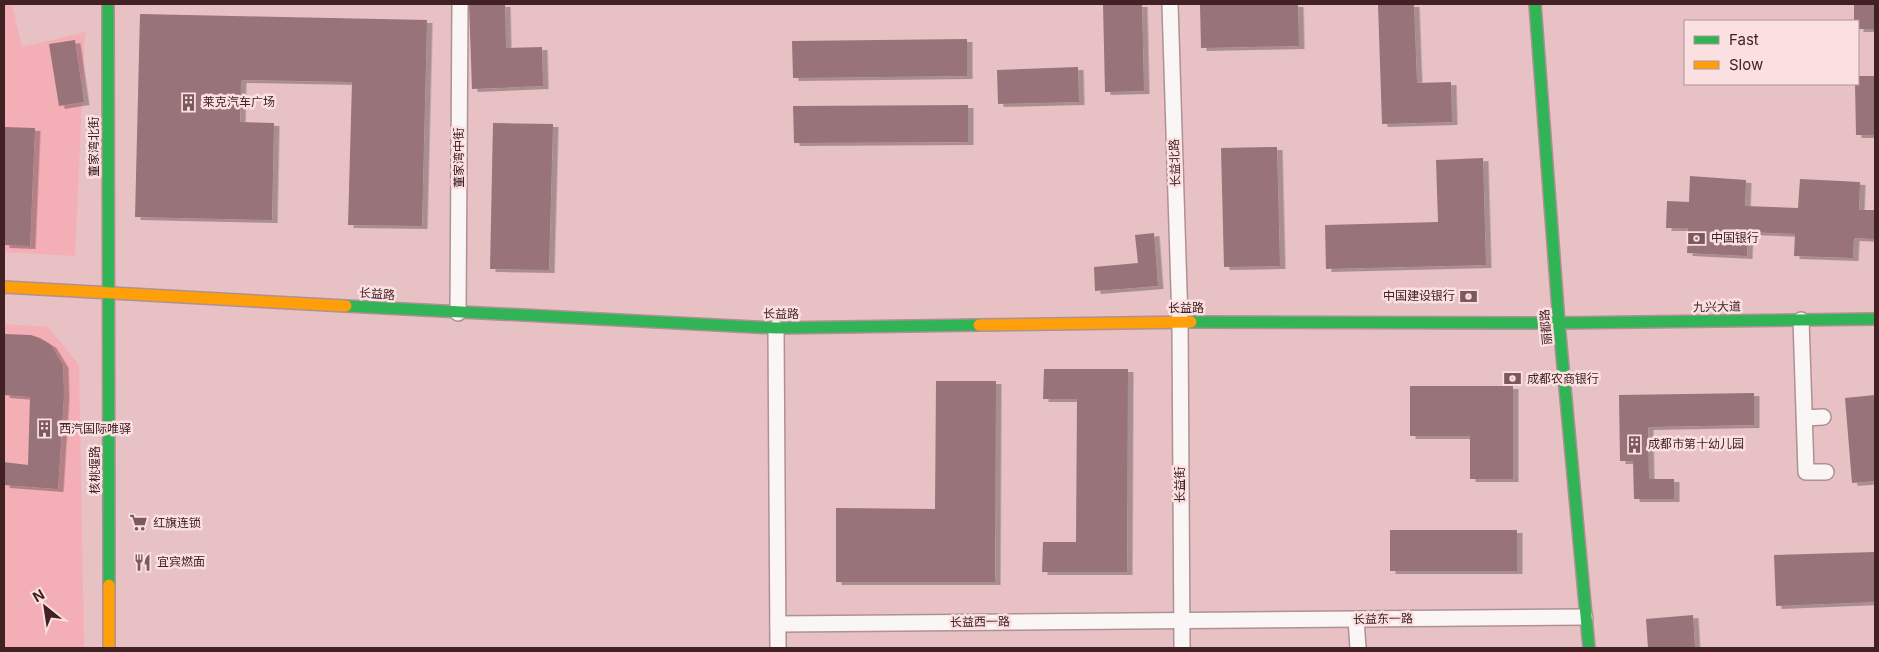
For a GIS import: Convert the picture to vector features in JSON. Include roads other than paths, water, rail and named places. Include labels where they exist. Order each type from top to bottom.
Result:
[{"type":"main road","name":"董家湾北街","points":[[107,291],[108,4]]},
{"type":"main road","name":"丽都路","points":[[1535,4],[1559,323],[1589,648]]},
{"type":"main road","name":"长益路","points":[[4,287],[776,328],[1180,322],[1559,323]]},
{"type":"main road","name":"核桃堰路","points":[[107,291],[109,648]]},
{"type":"main road","name":"九兴大道","points":[[1559,323],[1875,320]]},
{"type":"street","name":"董家湾中街","points":[[458,312],[460,4]]},
{"type":"street","name":"长益北路","points":[[1170,4],[1180,322]]},
{"type":"street","points":[[1801,320],[1806,472],[1826,472]]},
{"type":"street","name":"长益街","points":[[1180,322],[1182,648]]},
{"type":"street","points":[[776,328],[778,648]]},
{"type":"street","points":[[1805,418],[1822,417]]},
{"type":"street","name":"长益东一路","points":[[1181,620],[1585,617]]},
{"type":"street","points":[[1356,619],[1358,648]]},
{"type":"street","name":"长益西一路","points":[[778,624],[1181,620]]},
{"type":"place","name":"莱克汽车广场","points":[[189,102]]},
{"type":"place","name":"中国银行","points":[[1697,238]]},
{"type":"place","name":"中国建设银行","points":[[1469,296]]},
{"type":"place","name":"成都农商银行","points":[[1513,379]]},
{"type":"place","name":"西汽国际唯驿","points":[[45,429]]},
{"type":"place","name":"成都市第十幼儿园","points":[[1634,444]]},
{"type":"place","name":"红旗连锁","points":[[139,523]]},
{"type":"place","name":"宜宾燃面","points":[[143,562]]}]
